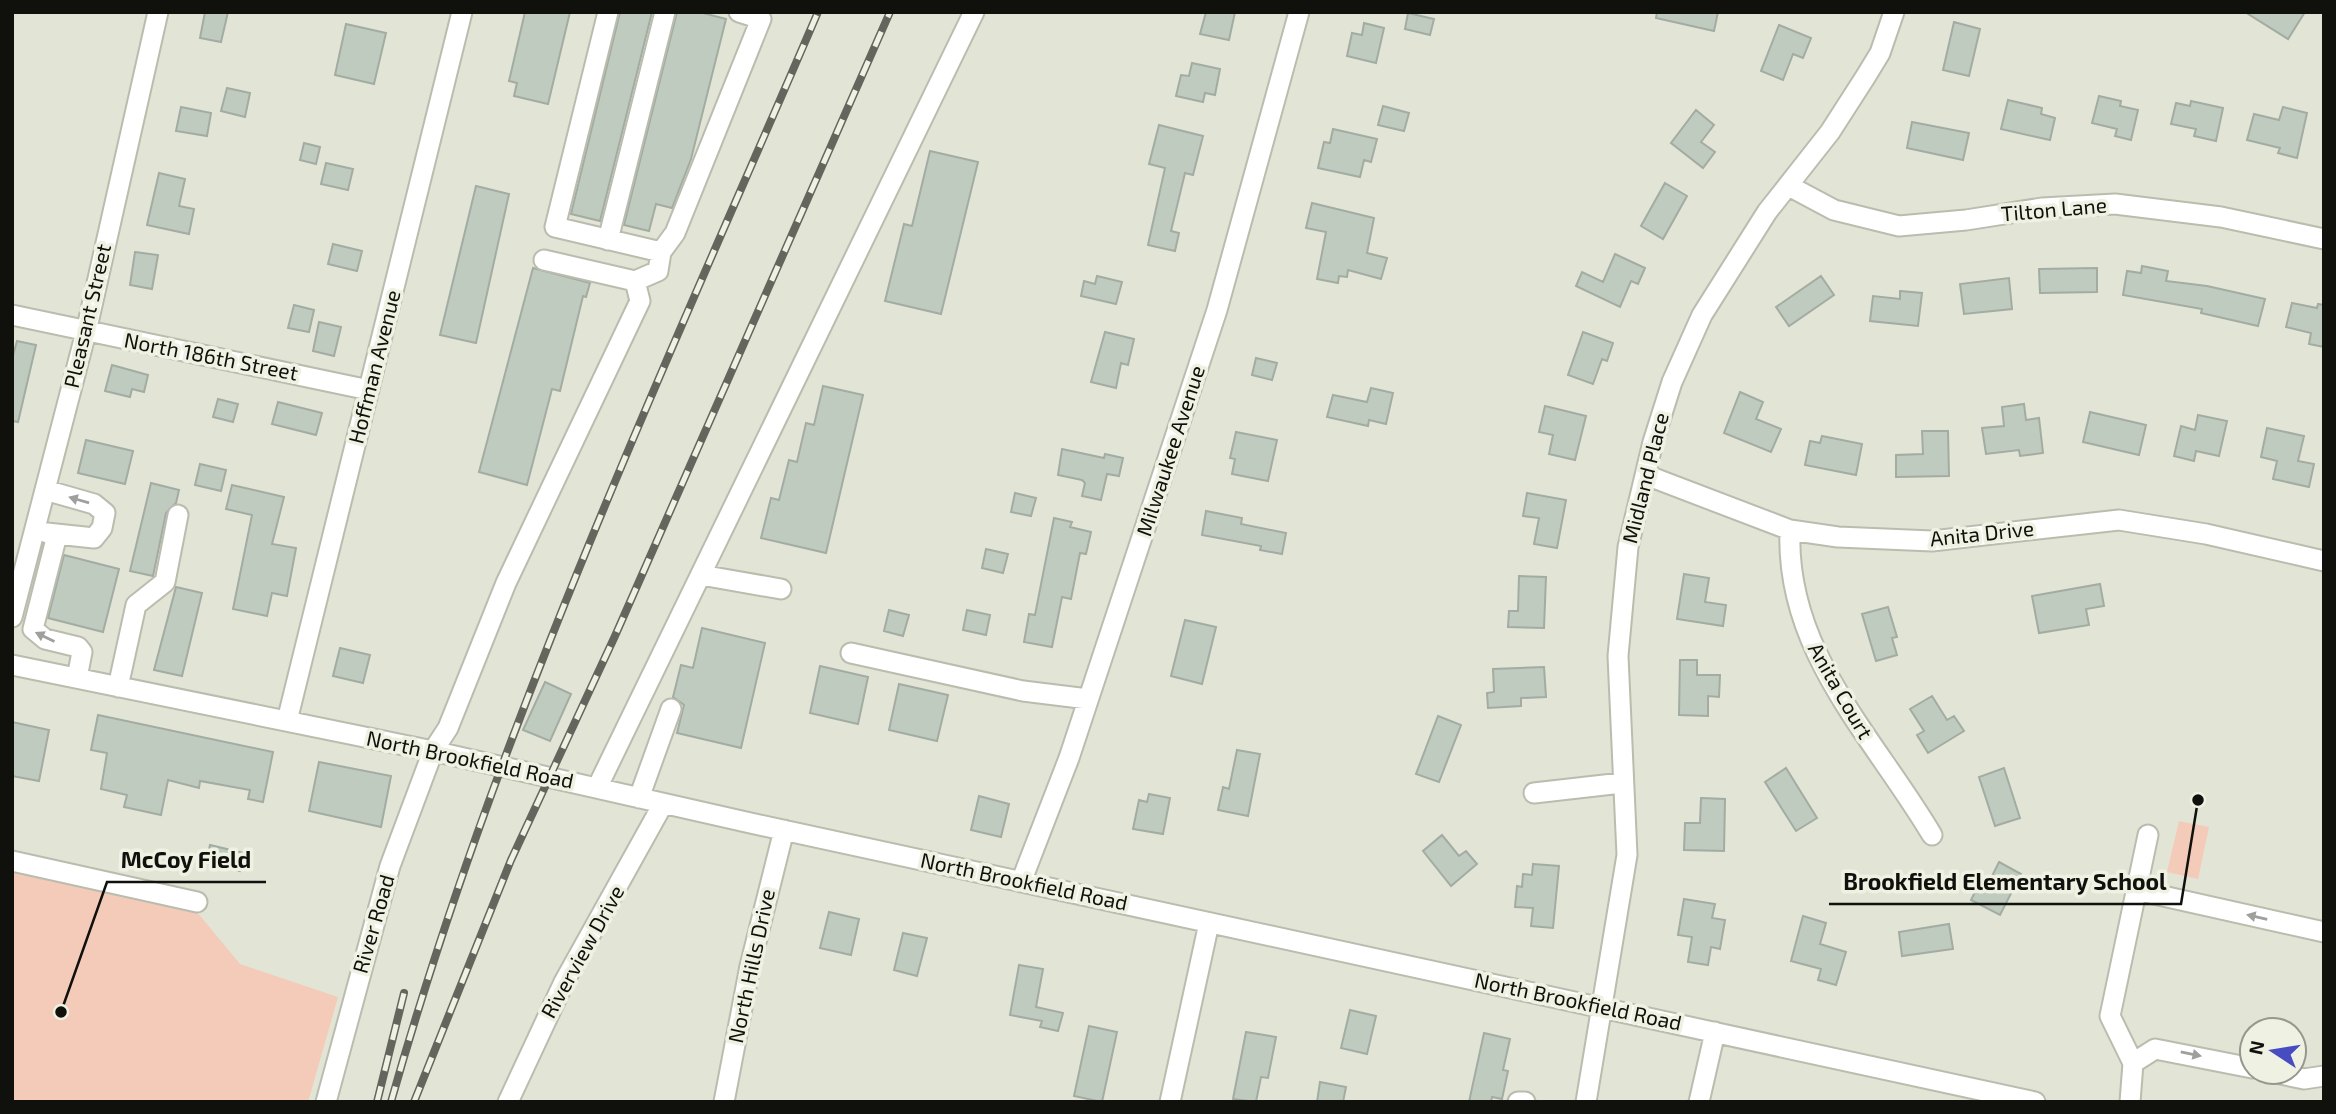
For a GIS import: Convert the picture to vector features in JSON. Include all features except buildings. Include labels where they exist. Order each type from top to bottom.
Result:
[{"type":"street","name":"Pleasant Street","points":[[12,617],[86,332],[158,12]]},
{"type":"street","name":"Hoffman Avenue","points":[[287,721],[462,12]]},
{"type":"street","points":[[608,12],[555,227],[661,253]]},
{"type":"street","points":[[608,240],[665,12]]},
{"type":"street","points":[[544,260],[635,281],[658,271],[661,253],[675,233],[766,15],[738,12]]},
{"type":"street","points":[[597,788],[974,12]]},
{"type":"street","name":"Milwaukee Avenue","points":[[1021,882],[1088,699],[1217,310],[1299,12]]},
{"type":"street","name":"Midland Place","points":[[1586,1102],[1627,855],[1618,656],[1628,547],[1653,442],[1672,382],[1702,315],[1767,212],[1789,186],[1866,76],[1884,43],[1894,12]]},
{"type":"street","name":"Tilton Lane","points":[[1789,186],[1834,210],[1899,226],[1966,220],[2042,208],[2115,204],[2221,217],[2324,240]]},
{"type":"street","name":"River Road","points":[[326,1102],[390,866],[433,751],[448,728],[506,583],[640,301],[635,281]]},
{"type":"street","name":"North 186th Street","points":[[12,315],[369,390]]},
{"type":"street","name":"Anita Drive","points":[[1646,475],[1790,530],[1838,537],[1932,541],[2119,520],[2206,534],[2324,561]]},
{"type":"street","points":[[35,531],[94,538],[102,528],[104,513],[94,504],[46,490]]},
{"type":"street","points":[[118,687],[136,605],[165,582],[178,515]]},
{"type":"street","name":"Anita Court","points":[[1790,530],[1789,558],[1796,594],[1820,663],[1856,726],[1932,835]]},
{"type":"street","points":[[57,535],[33,629],[39,636],[78,647],[82,652],[77,678]]},
{"type":"street","points":[[701,575],[780,589]]},
{"type":"street","points":[[851,653],[1023,691],[1088,699]]},
{"type":"street","name":"North Brookfield Road","points":[[12,665],[433,751],[663,804],[2035,1102]]},
{"type":"street","points":[[639,798],[671,709]]},
{"type":"street","points":[[1534,793],[1622,783]]},
{"type":"street","name":"Riverview Drive","points":[[508,1102],[564,982],[663,804]]},
{"type":"street","name":"North Hills Drive","points":[[724,1102],[750,966],[784,830]]},
{"type":"street","points":[[2130,1102],[2133,1063],[2110,1016],[2148,835]]},
{"type":"street","points":[[12,861],[198,902]]},
{"type":"street","points":[[2136,890],[2324,932]]},
{"type":"street","points":[[1170,1102],[1209,923]]},
{"type":"street","points":[[1699,1102],[1715,1032]]},
{"type":"street","points":[[2133,1063],[2155,1049],[2238,1065]]},
{"type":"street","points":[[1518,1102],[1525,1102]]},
{"type":"shaded area","points":[[2179,821],[2209,827],[2198,879],[2167,872]]},
{"type":"shaded area","points":[[12,869],[197,912],[240,964],[338,997],[308,1102],[12,1102]]},
{"type":"railway","points":[[391,1102],[433,962],[532,686],[643,415],[818,12]]},
{"type":"railway","points":[[414,1102],[511,860],[615,636],[890,12]]},
{"type":"railway","points":[[377,1102],[404,993]]},
{"type":"place","name":"Brookfield Elementary School","points":[[2198,800]]},
{"type":"place","name":"McCoy Field","points":[[61,1012]]}]
